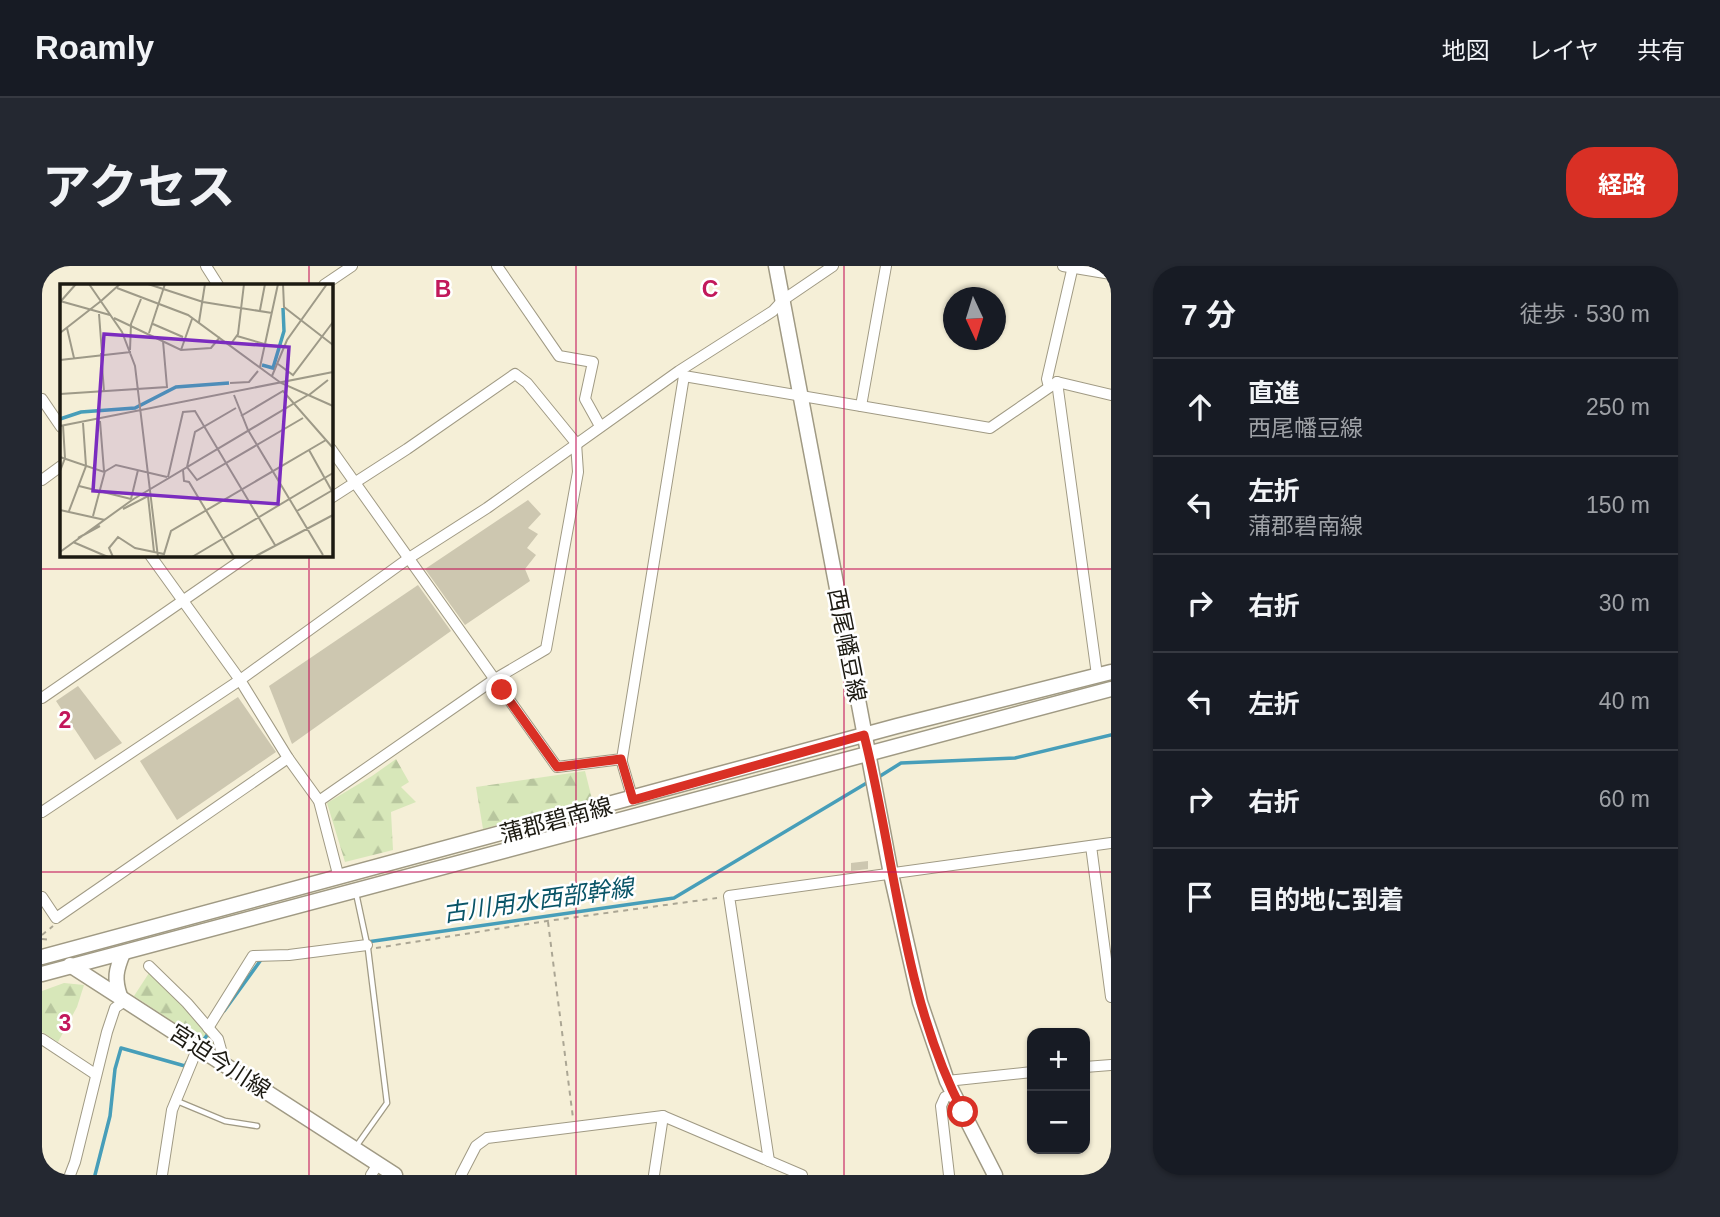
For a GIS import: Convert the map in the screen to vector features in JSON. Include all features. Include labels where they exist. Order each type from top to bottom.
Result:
[{"type":"main road","name":"西尾幡豆線","points":[[776,266],[891,874],[920,1002],[951,1087],[995,1175]]},
{"type":"main road","name":"蒲郡碧南線","points":[[43,956],[633,800],[864,735],[1104,674]]},
{"type":"main road","name":"蒲郡碧南線","points":[[42,974],[355,890],[870,758],[1111,689]]},
{"type":"main road","points":[[123,953],[115,982],[123,998]]},
{"type":"main road","name":"宮迫今川線","points":[[43,956],[72,966],[123,998],[355,1149],[374,1170],[395,1175]]},
{"type":"street","points":[[206,266],[217,284]]},
{"type":"street","points":[[325,284],[352,266]]},
{"type":"street","points":[[497,266],[559,356],[593,362],[585,399],[600,426]]},
{"type":"street","points":[[42,812],[240,680],[409,558],[487,508],[600,426],[682,374],[833,266]]},
{"type":"street","points":[[861,406],[886,266]]},
{"type":"street","points":[[1104,674],[1053,385],[1047,379],[1070,267],[1111,274]]},
{"type":"street","points":[[319,801],[495,679],[546,649],[578,472],[576,443],[527,383],[515,374],[332,497]]},
{"type":"street","points":[[682,374],[799,397],[990,428],[1053,385],[1111,395]]},
{"type":"street","points":[[633,800],[621,759],[644,636],[682,374]]},
{"type":"street","points":[[42,399],[60,426]]},
{"type":"street","points":[[332,450],[557,767],[621,759]]},
{"type":"street","points":[[42,480],[60,467]]},
{"type":"street","points":[[151,556],[240,680],[288,758],[319,801],[339,878]]},
{"type":"street","points":[[42,698],[248,556]]},
{"type":"street","points":[[42,897],[56,918],[288,758]]},
{"type":"street","points":[[769,1161],[729,896],[1111,843]]},
{"type":"street","points":[[1091,846],[1111,997]]},
{"type":"street","points":[[208,1028],[253,956],[367,947]]},
{"type":"street","points":[[149,966],[218,1039],[225,1064]]},
{"type":"street","points":[[69,1175],[75,1162],[95,1074],[115,1007],[123,998]]},
{"type":"street","points":[[42,1039],[95,1074]]},
{"type":"street","points":[[162,1175],[173,1110],[198,1047]]},
{"type":"street","points":[[1090,1067],[1111,1065]]},
{"type":"street","points":[[949,1175],[941,1106],[951,1087],[1027,1074]]},
{"type":"street","points":[[654,1175],[663,1116]]},
{"type":"street","points":[[461,1175],[476,1146],[486,1138],[663,1116],[802,1175]]},
{"type":"lane","points":[[355,890],[367,947],[387,1102],[355,1149]]},
{"type":"lane","points":[[177,1100],[225,1121],[257,1126]]},
{"type":"path","points":[[367,947],[729,896]]},
{"type":"path","points":[[547,921],[574,1127]]},
{"type":"path","points":[[42,939],[51,940]]},
{"type":"green space","points":[[396,759],[409,782],[401,787],[416,802],[391,812],[393,850],[345,862],[327,803]]},
{"type":"green space","points":[[585,771],[592,799],[483,829],[476,787]]},
{"type":"green space","points":[[149,973],[178,997],[219,1045],[215,1049],[134,996]]},
{"type":"green space","points":[[64,983],[84,985],[77,1007],[58,1042],[42,1032],[42,991]]},
{"type":"building","points":[[528,500],[541,514],[528,528],[538,534],[527,548],[536,555],[525,569],[530,581],[465,625],[425,569]]},
{"type":"building","points":[[418,585],[451,631],[292,744],[269,686]]},
{"type":"building","points":[[78,686],[122,743],[95,760],[56,701]]},
{"type":"building","points":[[238,697],[276,752],[177,820],[140,761]]},
{"type":"building","points":[[868,861],[868,869],[851,871],[851,863]]},
{"type":"waterway","name":"古川用水西部幹線","points":[[877,778],[901,763],[1015,758],[1111,735]]},
{"type":"waterway","name":"古川用水西部幹線","points":[[367,942],[674,898],[870,781]]},
{"type":"waterway","name":"古川用水西部幹線","points":[[224,1011],[263,957]]},
{"type":"waterway","name":"古川用水西部幹線","points":[[200,1045],[210,1031]]},
{"type":"waterway","name":"古川用水西部幹線","points":[[95,1175],[110,1116],[115,1069],[121,1048],[185,1066],[187,1062]]},
{"type":"route","points":[[502,690],[557,767],[621,759],[633,800],[864,735],[876,785],[891,874],[920,1002],[947,1081],[963,1112]]}]
